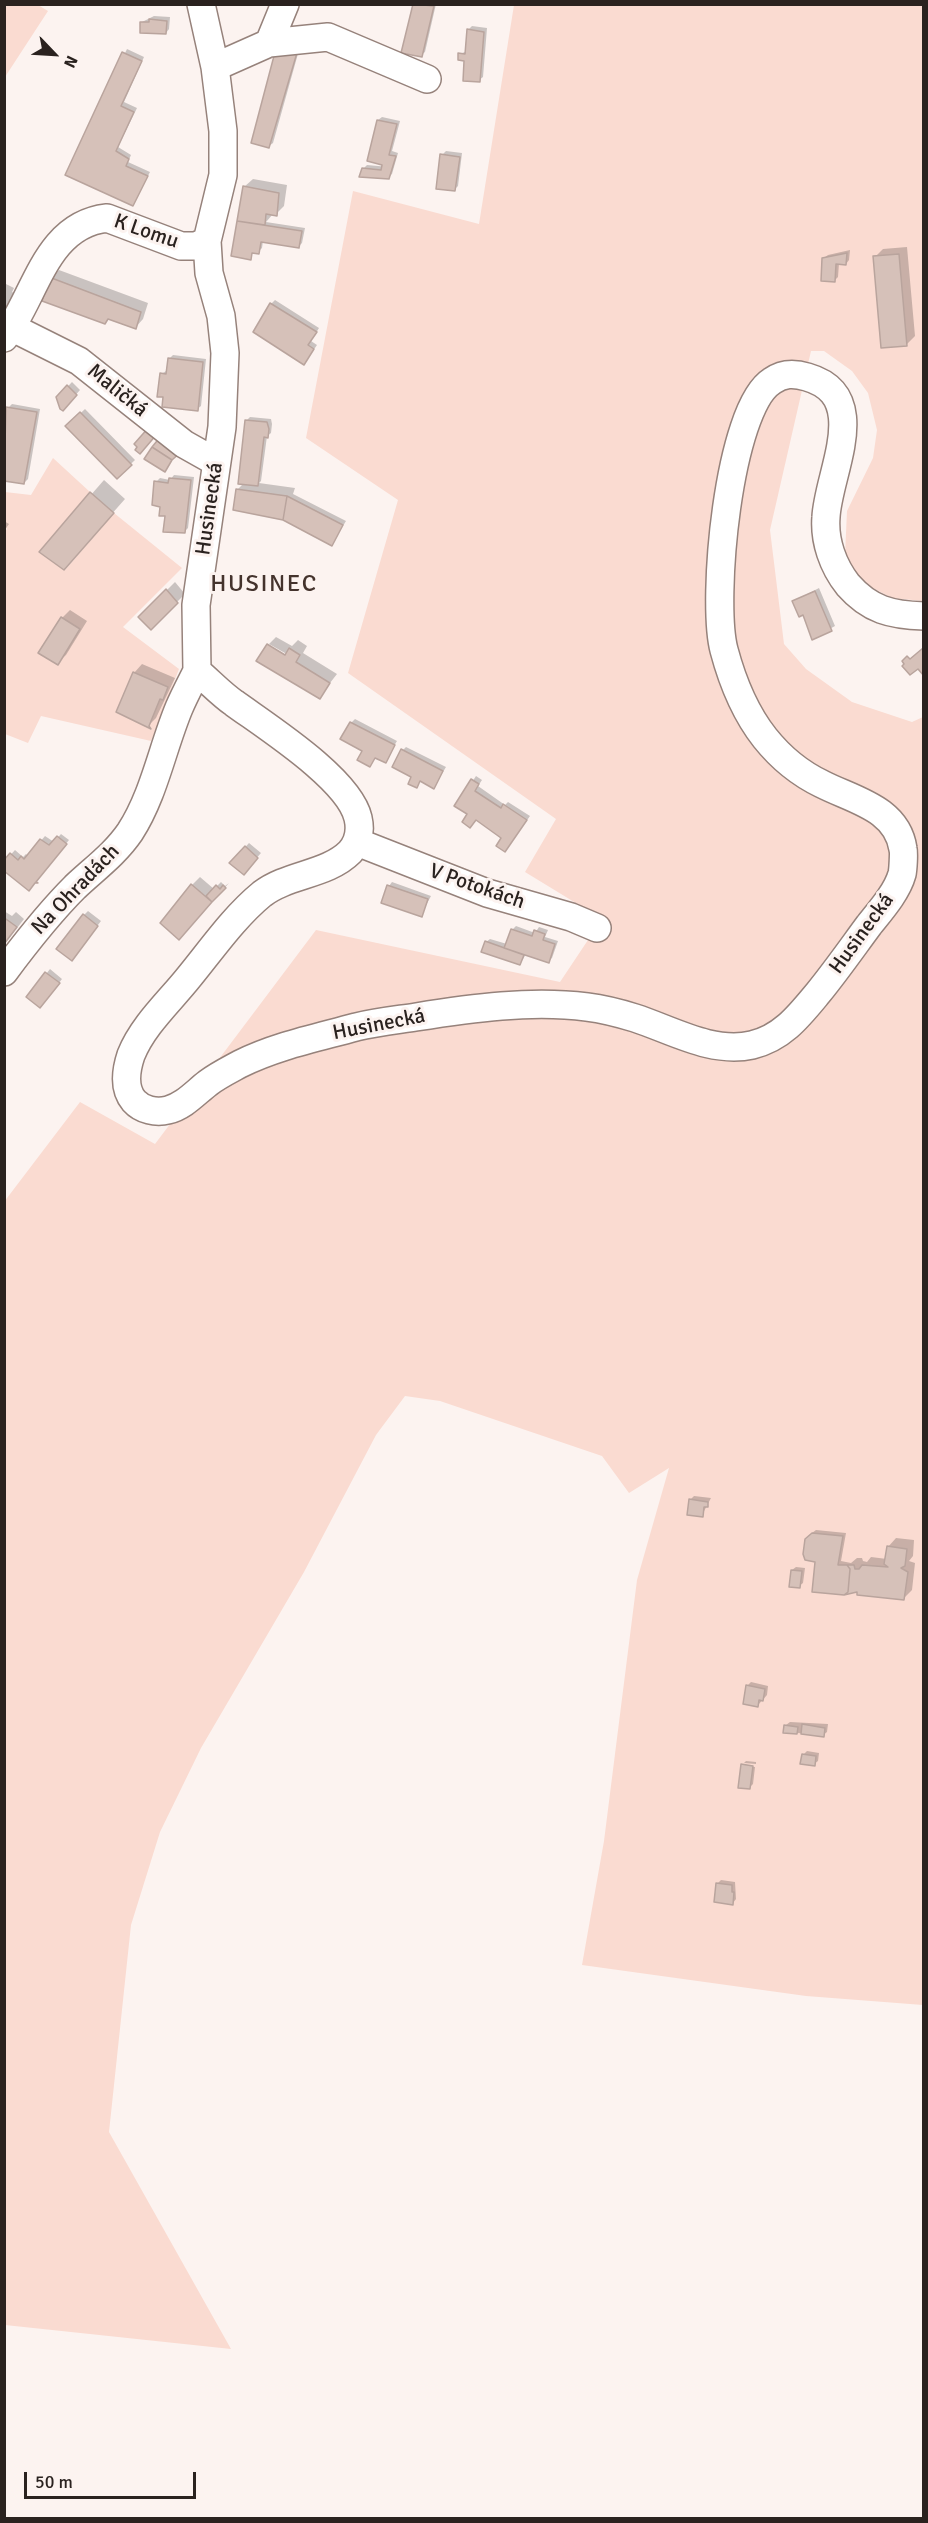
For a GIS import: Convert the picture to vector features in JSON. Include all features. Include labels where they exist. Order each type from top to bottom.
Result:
[{"type":"street","name":"Husinecká","points":[[197,671],[196,605],[222,427],[225,353],[221,315],[209,273],[207,241],[223,175],[223,131],[214,67],[201,4]]},
{"type":"street","points":[[269,43],[285,4]]},
{"type":"street","points":[[214,67],[269,43],[327,37],[427,79]]},
{"type":"street","name":"K Lomu","points":[[9,333],[44,265],[64,236],[94,219],[107,218],[181,246],[196,246],[207,241]]},
{"type":"street","name":"Maličká","points":[[9,333],[79,361],[184,444],[216,462]]},
{"type":"street","name":"Husinecká","points":[[357,843],[348,854],[334,863],[288,879],[266,891],[241,914],[139,1038],[128,1062],[126,1084],[131,1097],[140,1107],[153,1111],[168,1110],[187,1101],[212,1080],[231,1069],[282,1046],[368,1024],[462,1010],[536,1005],[582,1006],[626,1015],[710,1045],[729,1047],[753,1045],[788,1028],[819,992],[889,899],[902,876],[904,853],[901,839],[892,823],[879,811],[818,783],[788,764],[761,734],[737,687],[723,647],[719,615],[719,579],[735,458],[742,427],[753,401],[765,384],[781,375],[797,374],[815,379],[830,389],[839,405],[843,420],[842,440],[826,516],[828,544],[838,572],[860,598],[893,615],[924,616]]},
{"type":"street","points":[[197,671],[229,700],[261,721],[345,792],[355,808],[360,825],[357,843]]},
{"type":"street","name":"Na Ohradách","points":[[4,972],[40,924],[117,850],[139,818],[179,707],[197,671]]},
{"type":"street","name":"V Potokách","points":[[357,843],[487,893],[571,917],[597,928]]},
{"type":"shaded area","points":[[5,4],[38,5],[48,11],[5,77]]},
{"type":"shaded area","points":[[514,5],[923,5],[923,601],[892,598],[871,587],[854,571],[845,555],[847,511],[873,458],[877,430],[868,393],[852,371],[824,351],[811,351],[770,530],[784,644],[806,669],[852,702],[912,722],[923,717],[923,2005],[806,1996],[582,1965],[604,1841],[637,1580],[669,1468],[629,1493],[602,1456],[440,1401],[405,1396],[376,1435],[304,1572],[201,1748],[160,1832],[131,1925],[109,2132],[231,2349],[5,2325],[4,1202],[80,1102],[155,1144],[316,930],[560,982],[602,919],[525,872],[556,819],[348,673],[398,500],[306,438],[353,191],[479,224]]},
{"type":"shaded area","points":[[53,458],[90,492],[39,552],[65,570],[114,513],[182,568],[123,627],[179,669],[151,741],[41,716],[28,743],[5,734],[4,532],[7,529],[5,527],[5,492],[31,495]]},
{"type":"building","points":[[413,4],[434,6],[422,57],[401,53]]},
{"type":"building","points":[[149,19],[167,21],[166,34],[140,33],[140,22],[149,22]]},
{"type":"building","points":[[467,29],[484,32],[480,82],[463,81],[464,61],[458,60],[458,53],[465,54]]},
{"type":"building","points":[[299,46],[269,148],[251,143],[275,52]]},
{"type":"building","points":[[122,52],[142,61],[121,106],[134,112],[116,151],[129,159],[126,166],[148,176],[133,206],[65,175]]},
{"type":"building","points":[[377,120],[397,124],[389,155],[396,156],[389,179],[359,177],[362,168],[381,170],[382,165],[367,161]]},
{"type":"building","points":[[440,154],[460,157],[455,191],[436,189]]},
{"type":"building","points":[[243,186],[279,193],[277,216],[266,214],[265,225],[237,221]]},
{"type":"building","points":[[237,221],[302,231],[299,248],[261,242],[259,254],[252,253],[251,260],[231,256]]},
{"type":"building","points":[[847,253],[846,265],[836,264],[835,282],[821,281],[822,258]]},
{"type":"building","points":[[899,254],[907,346],[881,348],[873,256]]},
{"type":"building","points":[[49,277],[141,312],[136,329],[108,319],[105,324],[42,301]]},
{"type":"building","points":[[270,303],[317,332],[308,345],[314,349],[304,365],[253,332]]},
{"type":"building","points":[[168,358],[203,362],[198,411],[162,407],[163,397],[157,397],[160,373],[166,374]]},
{"type":"building","points":[[67,385],[77,395],[63,411],[56,397]]},
{"type":"building","points":[[6,407],[37,412],[24,484],[4,481]]},
{"type":"building","points":[[80,412],[132,465],[117,479],[65,426]]},
{"type":"building","points":[[245,420],[267,422],[269,429],[268,438],[264,437],[258,486],[238,484]]},
{"type":"building","points":[[149,427],[157,434],[140,454],[135,450],[137,447],[134,444]]},
{"type":"building","points":[[161,436],[181,452],[172,460],[152,447]]},
{"type":"building","points":[[152,447],[172,460],[165,472],[144,459]]},
{"type":"building","points":[[169,478],[191,480],[185,533],[163,532],[165,516],[159,516],[160,507],[152,505],[154,481],[168,483]]},
{"type":"building","points":[[236,489],[287,496],[283,520],[233,510]]},
{"type":"building","points":[[90,492],[114,513],[64,570],[39,552]]},
{"type":"building","points":[[287,496],[343,525],[332,546],[283,520]]},
{"type":"building","points":[[166,589],[178,603],[151,630],[138,617]]},
{"type":"building","points":[[815,591],[832,631],[812,640],[803,615],[799,617],[792,601]]},
{"type":"building","points":[[61,617],[80,629],[58,665],[38,653]]},
{"type":"building","points":[[267,644],[285,655],[289,648],[300,655],[296,662],[330,683],[320,699],[256,661]]},
{"type":"building","points":[[923,648],[924,676],[918,669],[910,675],[902,666],[904,664],[902,661],[907,656],[910,659]]},
{"type":"building","points":[[133,672],[168,687],[163,700],[160,699],[149,726],[151,729],[116,712]]},
{"type":"building","points":[[350,722],[395,745],[386,763],[375,758],[370,767],[357,760],[362,751],[340,739]]},
{"type":"building","points":[[401,749],[443,771],[434,789],[420,781],[417,788],[408,784],[411,777],[392,767]]},
{"type":"building","points":[[471,779],[479,784],[475,791],[501,808],[503,804],[527,820],[505,852],[496,846],[501,838],[476,820],[470,828],[462,822],[467,814],[454,806]]},
{"type":"building","points":[[57,836],[67,844],[36,882],[38,883],[35,883],[29,891],[4,871],[4,860],[10,853],[18,860],[21,856],[24,859],[40,839],[49,845]]},
{"type":"building","points":[[245,846],[258,858],[244,875],[229,863]]},
{"type":"building","points":[[191,884],[212,902],[179,940],[160,923]]},
{"type":"building","points":[[216,885],[220,889],[223,885],[226,888],[212,902],[206,896]]},
{"type":"building","points":[[387,885],[428,899],[422,917],[381,903]]},
{"type":"building","points":[[83,914],[98,926],[72,961],[56,949]]},
{"type":"building","points":[[6,919],[17,927],[4,944],[4,922]]},
{"type":"building","points":[[511,929],[532,936],[534,930],[545,934],[543,940],[555,944],[549,963],[504,948]]},
{"type":"building","points":[[485,941],[524,955],[520,965],[481,952]]},
{"type":"building","points":[[45,972],[60,983],[40,1008],[26,997]]},
{"type":"building","points":[[689,1499],[708,1502],[708,1507],[704,1507],[703,1517],[687,1515]]},
{"type":"building","points":[[812,1533],[843,1536],[838,1565],[847,1565],[850,1569],[848,1592],[844,1595],[812,1592],[815,1562],[805,1560],[803,1554],[805,1539]]},
{"type":"building","points":[[887,1546],[907,1549],[905,1566],[901,1568],[908,1572],[904,1600],[857,1595],[857,1592],[844,1595],[848,1592],[850,1569],[847,1565],[854,1565],[855,1569],[859,1569],[862,1565],[888,1567],[884,1564]]},
{"type":"building","points":[[791,1570],[802,1571],[800,1588],[789,1587]]},
{"type":"building","points":[[746,1685],[765,1689],[763,1701],[759,1700],[758,1707],[743,1704]]},
{"type":"building","points":[[802,1724],[825,1728],[824,1737],[801,1734]]},
{"type":"building","points":[[784,1725],[798,1727],[797,1734],[783,1733]]},
{"type":"building","points":[[802,1754],[816,1756],[815,1766],[800,1764]]},
{"type":"building","points":[[741,1764],[753,1766],[750,1789],[738,1788]]},
{"type":"building","points":[[716,1883],[732,1885],[733,1905],[714,1902]]},
{"type":"district","name":"HUSINEC","points":[[264,585]]}]
